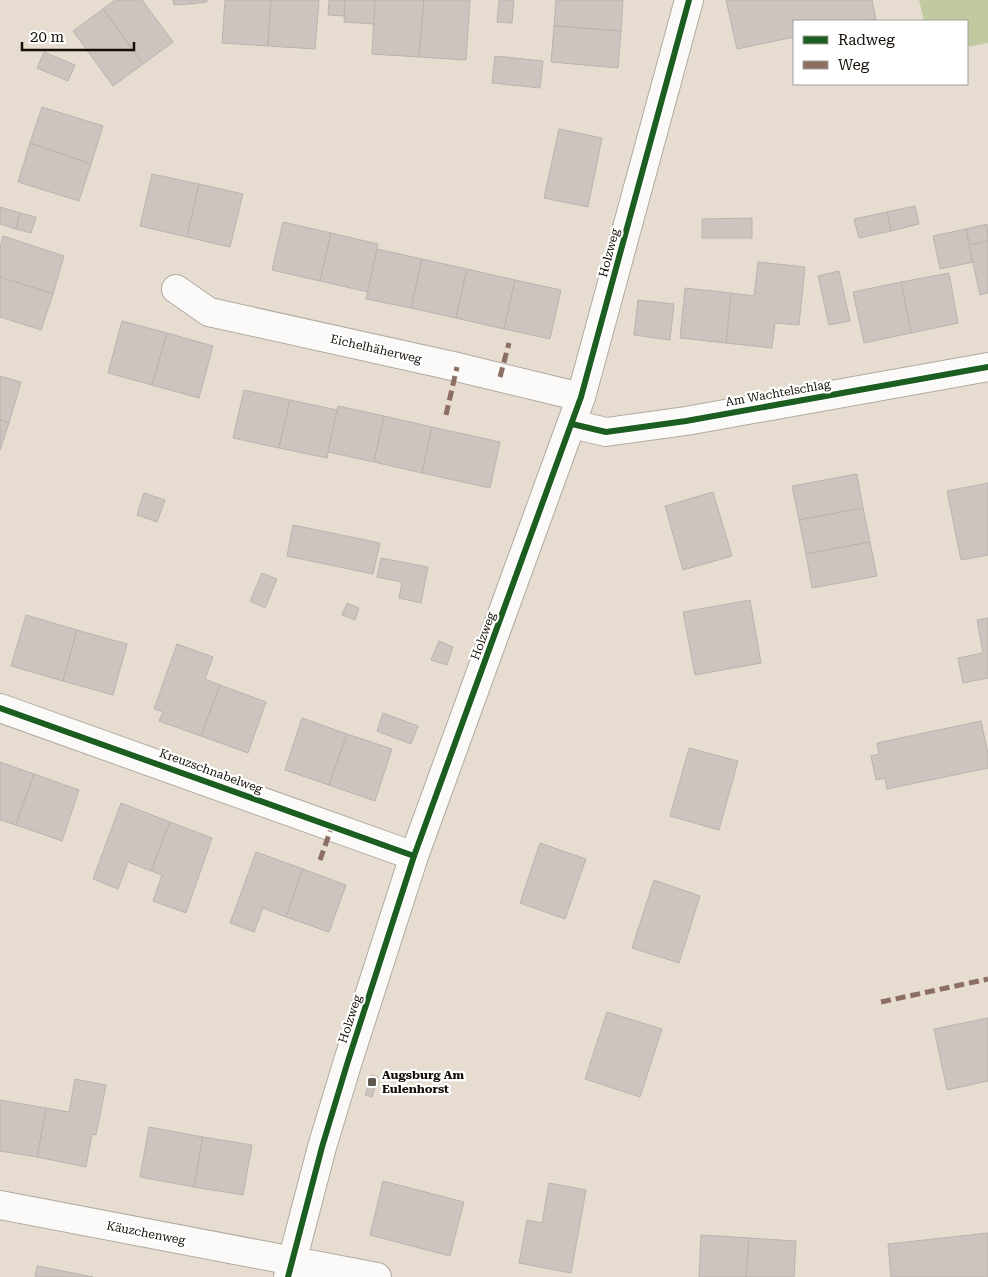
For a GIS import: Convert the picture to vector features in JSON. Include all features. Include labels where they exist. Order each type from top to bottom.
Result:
[{"type":"street","name":"Holzweg","points":[[290,1268],[345,1069],[414,856],[581,397],[690,0]]},
{"type":"street","name":"Eichelhäherweg","points":[[176,289],[209,312],[457,367],[581,397]]},
{"type":"street","name":"Am Wachtelschlag","points":[[572,424],[606,432],[686,421],[988,367]]},
{"type":"street","name":"Kreuzschnabelweg","points":[[0,708],[414,856]]},
{"type":"street","name":"Käuzchenweg","points":[[0,1205],[290,1268],[377,1277]]},
{"type":"green space","points":[[919,0],[988,0],[988,43],[968,47],[968,20],[924,20]]},
{"type":"building","points":[[115,0],[142,0],[173,42],[143,64],[103,9]]},
{"type":"building","points":[[173,0],[190,0],[190,4],[174,5]]},
{"type":"building","points":[[190,0],[207,0],[207,2],[190,4]]},
{"type":"building","points":[[225,0],[271,0],[268,46],[222,43]]},
{"type":"building","points":[[271,0],[319,0],[315,49],[268,46]]},
{"type":"building","points":[[329,0],[345,0],[344,16],[328,15]]},
{"type":"building","points":[[345,0],[375,0],[374,24],[344,22]]},
{"type":"building","points":[[375,0],[424,0],[419,57],[372,54]]},
{"type":"building","points":[[424,0],[470,0],[466,60],[419,57]]},
{"type":"building","points":[[499,0],[514,0],[512,23],[497,22]]},
{"type":"building","points":[[556,0],[623,0],[621,31],[554,26]]},
{"type":"building","points":[[726,0],[872,0],[876,19],[793,20],[793,37],[737,49]]},
{"type":"building","points":[[103,9],[143,64],[113,86],[73,31]]},
{"type":"building","points":[[554,26],[621,31],[618,68],[551,62]]},
{"type":"building","points":[[44,52],[75,65],[68,81],[37,68]]},
{"type":"building","points":[[495,56],[543,61],[540,88],[492,83]]},
{"type":"building","points":[[42,107],[103,126],[91,164],[30,143]]},
{"type":"building","points":[[559,129],[602,138],[588,207],[544,198]]},
{"type":"building","points":[[30,143],[91,164],[79,201],[18,182]]},
{"type":"building","points":[[152,174],[199,184],[187,237],[140,226]]},
{"type":"building","points":[[199,184],[243,194],[230,247],[187,237]]},
{"type":"building","points":[[915,206],[919,224],[891,231],[887,212]]},
{"type":"building","points":[[0,207],[20,213],[16,229],[0,224]]},
{"type":"building","points":[[887,212],[891,231],[859,238],[854,219]]},
{"type":"building","points":[[20,213],[36,217],[31,233],[16,229]]},
{"type":"building","points":[[752,218],[752,238],[702,238],[702,219]]},
{"type":"building","points":[[283,222],[331,233],[320,281],[272,270]]},
{"type":"building","points":[[987,224],[988,241],[969,245],[966,229]]},
{"type":"building","points":[[966,229],[973,262],[940,269],[933,236]]},
{"type":"building","points":[[331,233],[378,244],[368,292],[320,281]]},
{"type":"building","points":[[3,236],[64,256],[53,294],[0,277],[0,247]]},
{"type":"building","points":[[988,241],[988,293],[980,295],[969,245]]},
{"type":"building","points":[[377,249],[422,259],[411,308],[366,299]]},
{"type":"building","points":[[422,259],[467,269],[456,318],[411,308]]},
{"type":"building","points":[[758,262],[805,267],[799,325],[775,323],[772,348],[726,343],[731,293],[754,296]]},
{"type":"building","points":[[467,269],[515,280],[504,329],[456,318]]},
{"type":"building","points":[[839,271],[850,321],[829,325],[818,276]]},
{"type":"building","points":[[949,273],[958,323],[911,333],[901,282]]},
{"type":"building","points":[[0,277],[53,294],[41,330],[0,317]]},
{"type":"building","points":[[515,280],[561,290],[550,339],[504,329]]},
{"type":"building","points":[[901,282],[911,333],[864,343],[853,292]]},
{"type":"building","points":[[685,288],[731,293],[726,343],[680,338]]},
{"type":"building","points":[[638,300],[674,304],[670,340],[634,335]]},
{"type":"building","points":[[122,321],[167,333],[152,385],[108,373]]},
{"type":"building","points":[[167,333],[213,346],[199,398],[152,385]]},
{"type":"building","points":[[0,376],[21,382],[9,423],[0,420]]},
{"type":"building","points":[[244,390],[290,400],[279,448],[233,438]]},
{"type":"building","points":[[290,400],[337,410],[327,458],[279,448]]},
{"type":"building","points":[[338,406],[384,416],[374,462],[328,452]]},
{"type":"building","points":[[384,416],[432,427],[422,473],[374,462]]},
{"type":"building","points":[[0,420],[9,423],[0,450]]},
{"type":"building","points":[[432,427],[500,442],[490,488],[422,473]]},
{"type":"building","points":[[857,474],[863,508],[799,520],[792,486]]},
{"type":"building","points":[[988,483],[988,555],[961,560],[947,491]]},
{"type":"building","points":[[713,492],[732,556],[683,570],[665,506]]},
{"type":"building","points":[[144,493],[165,500],[157,522],[137,515]]},
{"type":"building","points":[[863,508],[870,542],[806,554],[799,520]]},
{"type":"building","points":[[293,525],[380,543],[373,574],[287,556]]},
{"type":"building","points":[[870,542],[877,576],[812,588],[806,554]]},
{"type":"building","points":[[381,558],[428,567],[421,603],[399,598],[402,582],[377,577]]},
{"type":"building","points":[[262,573],[277,579],[265,608],[250,601]]},
{"type":"building","points":[[750,600],[761,663],[695,675],[683,612]]},
{"type":"building","points":[[347,603],[359,608],[355,620],[342,615]]},
{"type":"building","points":[[26,615],[77,630],[63,681],[11,666]]},
{"type":"building","points":[[988,618],[988,678],[963,683],[958,658],[983,653],[977,620]]},
{"type":"building","points":[[77,630],[127,644],[113,695],[63,681]]},
{"type":"building","points":[[439,641],[453,647],[447,665],[431,660]]},
{"type":"building","points":[[177,644],[213,657],[205,679],[220,685],[201,736],[159,721],[163,712],[154,709]]},
{"type":"building","points":[[220,685],[266,702],[248,753],[201,736]]},
{"type":"building","points":[[383,713],[418,726],[411,744],[377,731]]},
{"type":"building","points":[[302,718],[347,734],[329,785],[285,770]]},
{"type":"building","points":[[981,721],[988,754],[988,768],[887,789],[885,778],[876,780],[871,756],[879,754],[877,743]]},
{"type":"building","points":[[347,734],[392,749],[375,801],[329,785]]},
{"type":"building","points":[[689,748],[738,761],[719,830],[670,816]]},
{"type":"building","points":[[0,762],[34,774],[16,825],[0,820]]},
{"type":"building","points":[[34,774],[79,790],[62,841],[16,825]]},
{"type":"building","points":[[121,803],[170,822],[151,871],[128,862],[118,889],[93,879]]},
{"type":"building","points":[[170,822],[212,838],[186,913],[153,901],[162,875],[151,871]]},
{"type":"building","points":[[540,843],[586,859],[565,919],[520,903]]},
{"type":"building","points":[[256,852],[303,869],[286,917],[263,908],[254,932],[230,923]]},
{"type":"building","points":[[303,869],[346,885],[329,932],[286,917]]},
{"type":"building","points":[[654,880],[700,896],[679,963],[632,948]]},
{"type":"building","points":[[607,1012],[662,1029],[640,1097],[585,1079]]},
{"type":"building","points":[[988,1018],[988,1081],[947,1090],[934,1029]]},
{"type":"building","points":[[372,1075],[378,1077],[372,1097],[365,1095]]},
{"type":"building","points":[[75,1079],[106,1085],[96,1135],[92,1134],[86,1167],[37,1157],[46,1108],[69,1112]]},
{"type":"building","points":[[0,1100],[46,1108],[37,1157],[0,1151]]},
{"type":"building","points":[[149,1127],[203,1137],[194,1187],[140,1177]]},
{"type":"building","points":[[203,1137],[252,1145],[243,1195],[194,1187]]},
{"type":"building","points":[[383,1181],[464,1202],[450,1256],[370,1235]]},
{"type":"building","points":[[549,1183],[586,1190],[571,1273],[519,1263],[527,1220],[542,1223]]},
{"type":"building","points":[[988,1233],[988,1277],[891,1277],[888,1244]]},
{"type":"building","points":[[701,1235],[749,1238],[746,1277],[699,1277]]},
{"type":"building","points":[[749,1238],[796,1241],[794,1277],[746,1277]]},
{"type":"building","points":[[37,1266],[73,1273],[93,1277],[35,1277]]},
{"type":"marked path","points":[[500,377],[509,343]]},
{"type":"marked path","points":[[446,415],[457,367]]},
{"type":"marked path","points":[[320,860],[332,826]]},
{"type":"marked path","points":[[881,1002],[988,979]]},
{"type":"cycle path","points":[[288,1277],[322,1147],[414,856],[581,397],[689,0]]},
{"type":"cycle path","points":[[572,424],[606,432],[686,421],[988,367]]},
{"type":"cycle path","points":[[0,708],[414,856]]},
{"type":"place","name":"Augsburg Am Eulenhorst","points":[[372,1082]]}]
